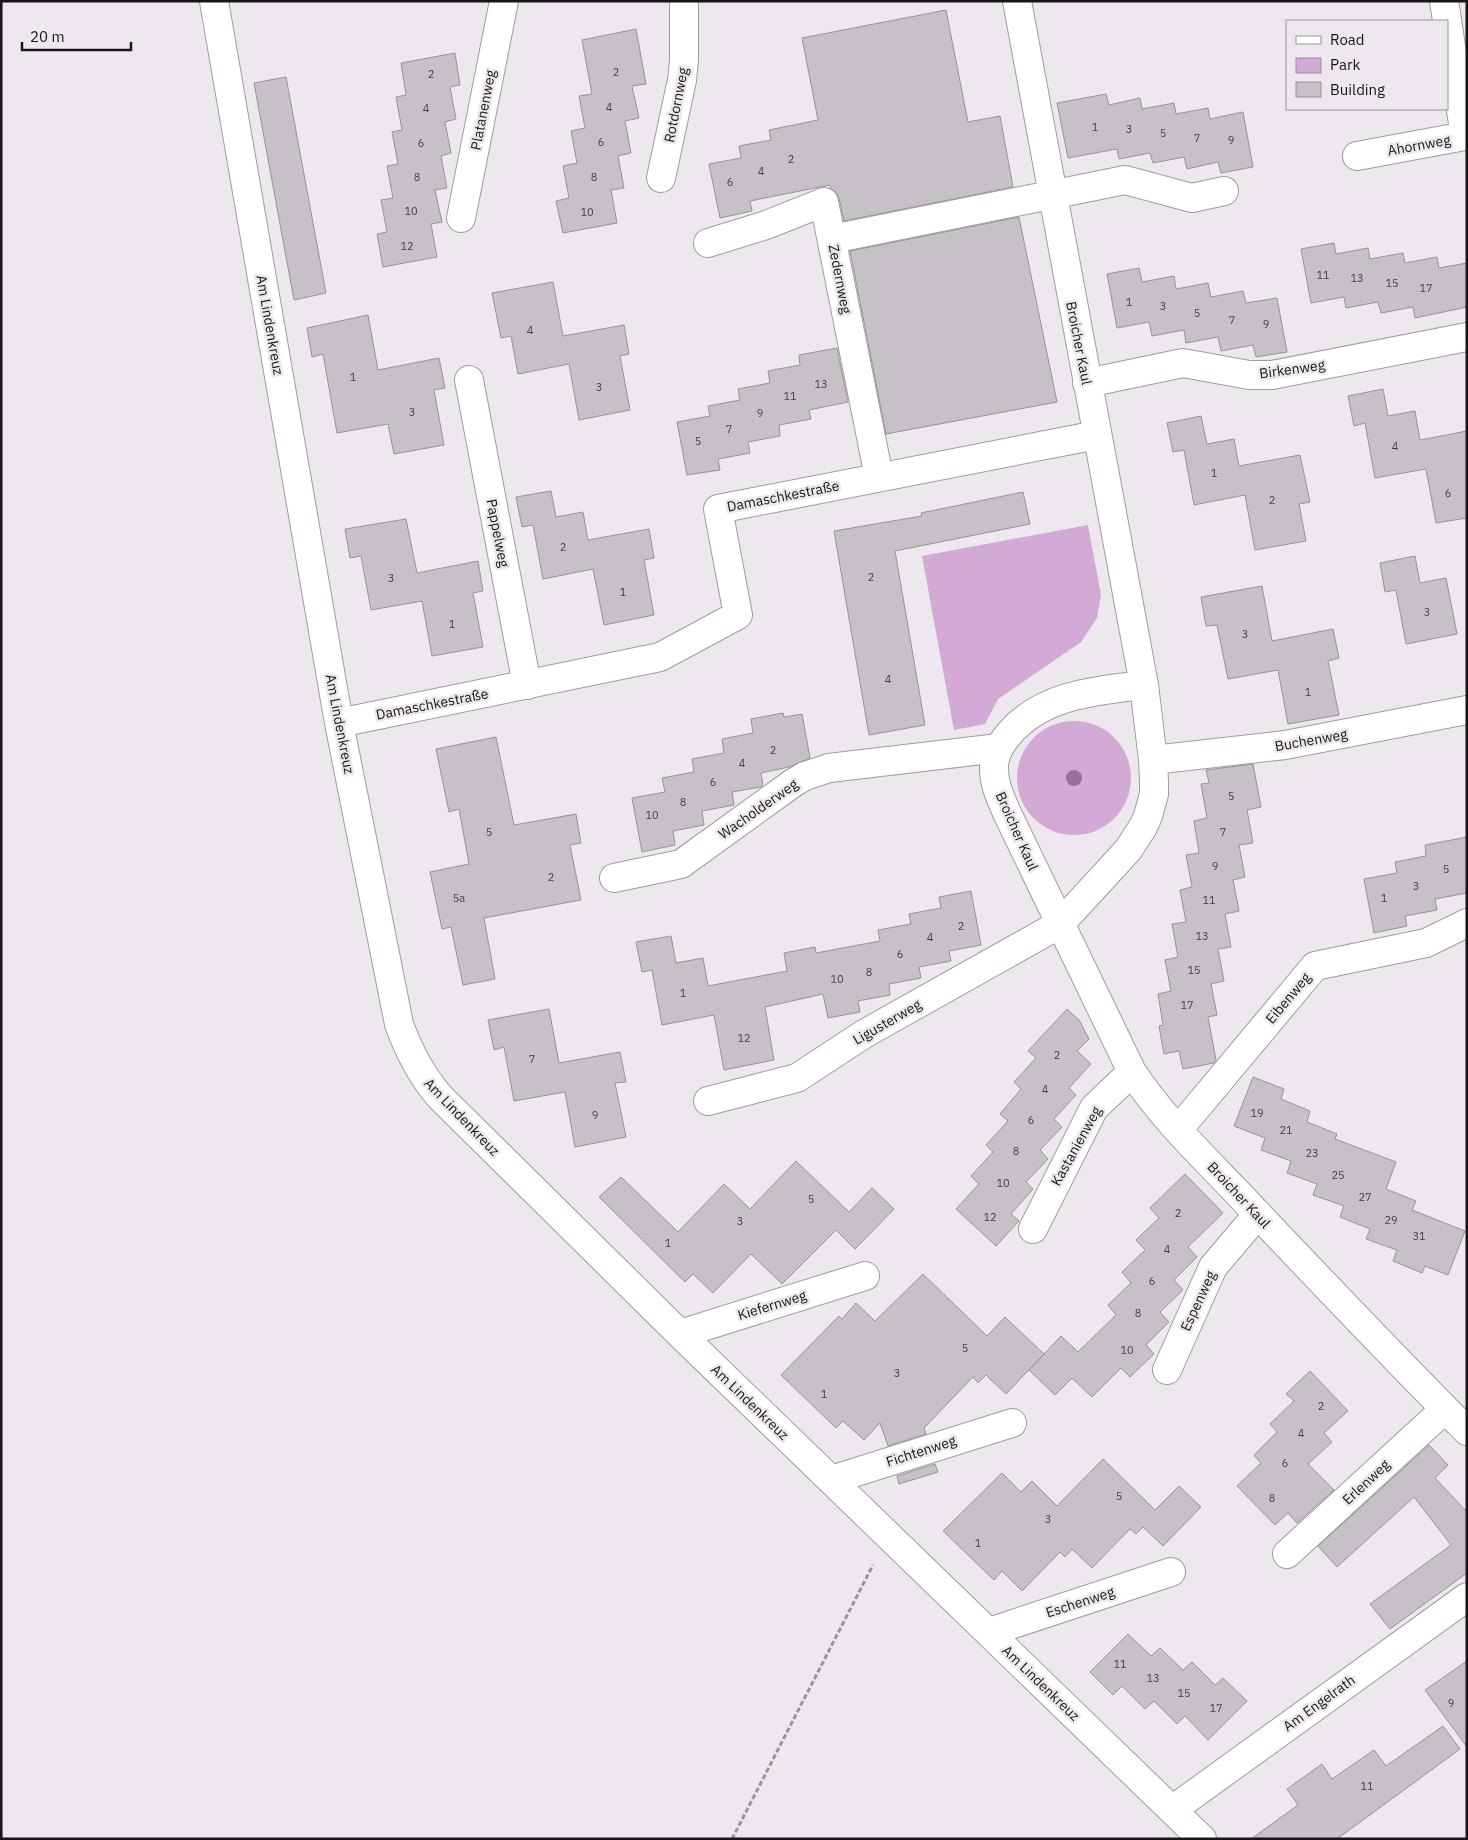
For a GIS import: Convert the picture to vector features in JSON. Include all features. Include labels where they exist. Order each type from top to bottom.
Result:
[{"type":"street","name":"Am Lindenkreuz","points":[[214,1],[339,723],[399,1024],[416,1064],[440,1097],[680,1334],[1202,1839]]},
{"type":"street","name":"Platanenweg","points":[[461,218],[504,1]]},
{"type":"street","name":"Rotdornweg","points":[[661,178],[682,80],[684,1]]},
{"type":"street","name":"Broicher Kaul","points":[[1017,1],[1144,685],[1153,760],[1154,794],[1143,827],[1128,850],[1060,924]]},
{"type":"street","name":"Ahornweg","points":[[1444,1],[1447,20]]},
{"type":"street","name":"Ahornweg","points":[[1357,156],[1465,136],[1448,27]]},
{"type":"street","points":[[832,239],[1125,180],[1192,198],[1224,191]]},
{"type":"street","name":"Zedernweg","points":[[708,243],[766,225],[824,202],[879,477]]},
{"type":"street","name":"Birkenweg","points":[[1087,383],[1183,363],[1249,375],[1272,375],[1467,337]]},
{"type":"street","name":"Pappelweg","points":[[469,380],[527,685]]},
{"type":"street","name":"Damaschkestraße","points":[[339,723],[660,658],[738,615],[718,509],[1097,434]]},
{"type":"street","name":"Broicher Kaul","points":[[1144,685],[1088,692],[1054,703],[1016,725],[999,748],[995,757],[994,766],[999,796],[1132,1072],[1153,1102],[1467,1431]]},
{"type":"street","name":"Buchenweg","points":[[1153,760],[1285,746],[1467,710]]},
{"type":"street","name":"Wacholderweg","points":[[614,878],[681,864],[793,783],[817,772],[829,768],[999,748]]},
{"type":"street","name":"Eibenweg","points":[[1178,1130],[1315,966],[1426,943],[1467,923]]},
{"type":"street","name":"Ligusterweg","points":[[708,1101],[797,1078],[864,1034],[1060,924]]},
{"type":"street","name":"Kastanienweg","points":[[1032,1229],[1094,1108],[1132,1072]]},
{"type":"street","name":"Espenweg","points":[[1167,1370],[1213,1267],[1258,1214]]},
{"type":"street","name":"Kiefernweg","points":[[680,1334],[864,1276]]},
{"type":"street","name":"Erlenweg","points":[[1288,1554],[1445,1409]]},
{"type":"street","name":"Fichtenweg","points":[[831,1480],[1012,1422]]},
{"type":"street","name":"Eschenweg","points":[[989,1632],[1171,1572]]},
{"type":"street","name":"Am Engelrath","points":[[1172,1810],[1467,1597]]},
{"type":"path","points":[[732,1839],[888,1535]]},
{"type":"green space","points":[[1088,525],[1101,595],[1097,618],[1081,642],[998,699],[985,724],[954,730],[922,556]]},
{"type":"green space","points":[[1074,721],[1096,725],[1115,737],[1127,756],[1131,778],[1127,800],[1115,819],[1096,831],[1074,835],[1052,831],[1033,819],[1021,800],[1017,778],[1021,756],[1033,737],[1052,725]]},
{"type":"building","points":[[946,10],[968,122],[1000,116],[1013,187],[844,221],[839,198],[830,185],[750,201],[752,211],[720,218],[709,164],[741,158],[739,146],[771,140],[769,130],[818,120],[802,38]]},
{"type":"building","points":[[636,29],[646,84],[632,86],[639,118],[625,121],[631,153],[618,156],[624,188],[611,190],[617,223],[563,233],[556,201],[569,198],[563,166],[577,163],[571,131],[585,128],[579,96],[592,94],[582,40]]},
{"type":"building","points":[[455,53],[460,85],[450,87],[456,119],[445,122],[451,153],[441,156],[447,188],[435,190],[442,222],[431,224],[437,257],[383,267],[377,234],[387,232],[381,200],[393,198],[387,166],[398,164],[392,132],[402,130],[396,97],[406,95],[401,63]]},
{"type":"building","points":[[286,77],[326,293],[294,300],[254,83]]},
{"type":"building","points":[[1106,94],[1109,105],[1140,98],[1142,109],[1174,103],[1176,114],[1208,108],[1210,119],[1243,112],[1253,167],[1221,173],[1218,162],[1187,169],[1184,157],[1153,163],[1150,153],[1119,159],[1117,149],[1068,158],[1057,103]]},
{"type":"building","points":[[1019,217],[1057,402],[886,434],[850,251]]},
{"type":"building","points":[[1334,243],[1336,254],[1368,248],[1370,259],[1403,253],[1405,263],[1437,257],[1439,268],[1467,263],[1467,307],[1415,318],[1413,307],[1381,313],[1378,302],[1346,308],[1344,297],[1311,303],[1301,249]]},
{"type":"building","points":[[1139,268],[1142,282],[1174,276],[1176,289],[1208,283],[1211,297],[1243,291],[1246,303],[1277,298],[1287,352],[1256,357],[1253,345],[1221,351],[1218,337],[1186,343],[1184,330],[1152,336],[1149,322],[1117,328],[1107,274]]},
{"type":"building","points":[[553,282],[563,336],[624,325],[629,354],[620,356],[630,410],[579,420],[569,364],[518,374],[511,336],[501,338],[492,293]]},
{"type":"building","points":[[368,315],[378,370],[439,358],[445,388],[434,390],[444,445],[394,454],[388,424],[337,433],[323,354],[312,357],[307,328]]},
{"type":"building","points":[[837,348],[848,402],[809,410],[811,419],[779,425],[780,436],[748,442],[750,453],[718,459],[720,470],[687,475],[677,422],[710,416],[708,406],[740,400],[738,389],[770,383],[768,371],[800,365],[799,355]]},
{"type":"building","points":[[1383,389],[1388,416],[1415,411],[1420,440],[1467,431],[1467,518],[1436,523],[1426,469],[1375,478],[1365,423],[1354,426],[1348,396]]},
{"type":"building","points":[[1201,416],[1207,444],[1234,439],[1239,466],[1300,455],[1310,502],[1299,504],[1306,541],[1255,550],[1245,495],[1194,505],[1184,450],[1173,452],[1167,423]]},
{"type":"building","points":[[551,491],[556,517],[583,512],[588,540],[649,529],[654,558],[644,560],[654,615],[604,625],[593,569],[543,579],[533,525],[522,527],[516,497]]},
{"type":"building","points":[[1023,492],[1030,524],[895,551],[925,725],[869,735],[834,531],[922,516],[921,513]]},
{"type":"building","points":[[406,519],[417,573],[478,561],[483,591],[473,593],[483,647],[432,656],[422,601],[371,610],[361,556],[350,558],[345,529]]},
{"type":"building","points":[[1415,556],[1420,583],[1446,578],[1457,634],[1406,644],[1396,590],[1385,592],[1380,563]]},
{"type":"building","points":[[1262,586],[1272,641],[1333,629],[1339,658],[1328,661],[1339,715],[1288,724],[1278,670],[1228,679],[1217,625],[1206,626],[1201,597]]},
{"type":"building","points":[[783,713],[784,717],[802,714],[810,758],[789,767],[761,773],[763,785],[761,787],[732,792],[734,805],[702,811],[704,825],[673,831],[675,845],[642,852],[632,798],[665,792],[662,778],[694,772],[692,759],[724,753],[722,739],[753,733],[751,719]]},
{"type":"building","points":[[496,737],[514,825],[576,814],[581,843],[570,845],[581,900],[484,918],[495,979],[463,985],[451,927],[442,929],[430,872],[469,864],[459,809],[449,812],[436,749]]},
{"type":"building","points":[[1253,764],[1261,807],[1247,810],[1253,843],[1239,845],[1245,877],[1233,880],[1239,911],[1225,914],[1231,947],[1218,949],[1224,981],[1211,984],[1217,1015],[1208,1017],[1216,1060],[1214,1063],[1183,1069],[1179,1051],[1164,1054],[1159,1026],[1163,1025],[1158,994],[1171,991],[1165,960],[1178,957],[1172,924],[1186,922],[1180,890],[1192,887],[1186,855],[1199,853],[1194,821],[1207,818],[1201,784],[1209,783],[1206,770]]},
{"type":"building","points":[[1467,837],[1467,893],[1435,899],[1437,910],[1405,916],[1407,926],[1374,933],[1364,879],[1397,873],[1395,862],[1426,856],[1425,845]]},
{"type":"building","points":[[971,891],[981,945],[949,951],[951,961],[919,967],[921,978],[889,984],[890,995],[858,1001],[860,1012],[828,1018],[823,994],[765,1007],[774,1060],[724,1070],[714,1015],[662,1025],[652,970],[642,972],[636,942],[671,936],[676,963],[703,958],[708,986],[787,971],[784,953],[815,947],[816,953],[880,941],[878,930],[911,924],[909,914],[941,908],[939,897]]},
{"type":"building","points":[[549,1009],[559,1063],[620,1052],[626,1082],[615,1083],[626,1137],[575,1147],[565,1092],[514,1101],[504,1047],[494,1050],[488,1020]]},
{"type":"building","points":[[1067,1009],[1079,1020],[1089,1039],[1077,1051],[1091,1064],[1069,1088],[1076,1095],[1054,1119],[1062,1127],[1040,1150],[1048,1159],[1026,1182],[1033,1189],[1011,1214],[1019,1221],[996,1246],[956,1209],[979,1184],[971,1176],[993,1152],[986,1145],[1008,1121],[1000,1114],[1021,1089],[1014,1082],[1036,1058],[1028,1051]]},
{"type":"building","points":[[1253,1077],[1284,1089],[1281,1099],[1310,1111],[1307,1122],[1337,1134],[1335,1139],[1396,1162],[1386,1189],[1416,1201],[1412,1210],[1465,1231],[1448,1275],[1425,1266],[1422,1273],[1393,1261],[1397,1250],[1366,1239],[1370,1229],[1340,1217],[1344,1206],[1313,1195],[1317,1184],[1287,1173],[1291,1161],[1261,1150],[1265,1138],[1234,1126]]},
{"type":"building","points":[[796,1161],[849,1212],[872,1188],[894,1209],[855,1249],[836,1230],[782,1284],[751,1254],[713,1293],[693,1274],[685,1282],[599,1197],[621,1177],[678,1232],[724,1184],[750,1209]]},
{"type":"building","points":[[1185,1174],[1223,1213],[1188,1247],[1197,1257],[1174,1280],[1183,1290],[1160,1312],[1169,1322],[1146,1345],[1154,1354],[1130,1377],[1121,1368],[1092,1397],[1072,1378],[1055,1395],[1029,1370],[1061,1336],[1078,1352],[1116,1315],[1108,1305],[1131,1283],[1122,1272],[1145,1250],[1136,1240],[1159,1218],[1150,1208]]},
{"type":"building","points":[[923,1274],[987,1336],[1005,1317],[1044,1354],[1006,1394],[986,1375],[978,1383],[973,1377],[924,1428],[926,1434],[888,1446],[880,1423],[864,1440],[843,1421],[836,1428],[781,1375],[839,1316],[842,1319],[856,1303],[875,1321]]},
{"type":"building","points":[[1310,1371],[1348,1411],[1324,1433],[1332,1442],[1308,1464],[1334,1490],[1297,1523],[1288,1513],[1275,1525],[1237,1486],[1261,1463],[1254,1455],[1277,1432],[1270,1424],[1294,1401],[1286,1394]]},
{"type":"building","points":[[1429,1445],[1448,1465],[1435,1478],[1467,1512],[1467,1573],[1390,1629],[1370,1604],[1451,1545],[1414,1497],[1337,1567],[1318,1546]]},
{"type":"building","points":[[1103,1459],[1155,1510],[1179,1486],[1201,1507],[1163,1546],[1143,1527],[1136,1534],[1130,1529],[1092,1568],[1072,1549],[1065,1557],[1060,1552],[1022,1591],[1002,1571],[994,1580],[943,1531],[1002,1473],[1021,1492],[1032,1481],[1057,1506]]},
{"type":"building","points":[[935,1464],[938,1472],[899,1484],[897,1476]]},
{"type":"building","points":[[1128,1634],[1151,1656],[1160,1648],[1183,1670],[1192,1662],[1215,1685],[1223,1678],[1247,1701],[1208,1740],[1185,1716],[1177,1724],[1154,1701],[1145,1709],[1122,1686],[1113,1695],[1090,1672]]},
{"type":"building","points":[[1467,1661],[1467,1747],[1425,1690]]},
{"type":"building","points":[[1443,1726],[1460,1749],[1337,1839],[1251,1839],[1298,1805],[1287,1789],[1322,1764],[1332,1779],[1374,1750],[1386,1766]]}]
